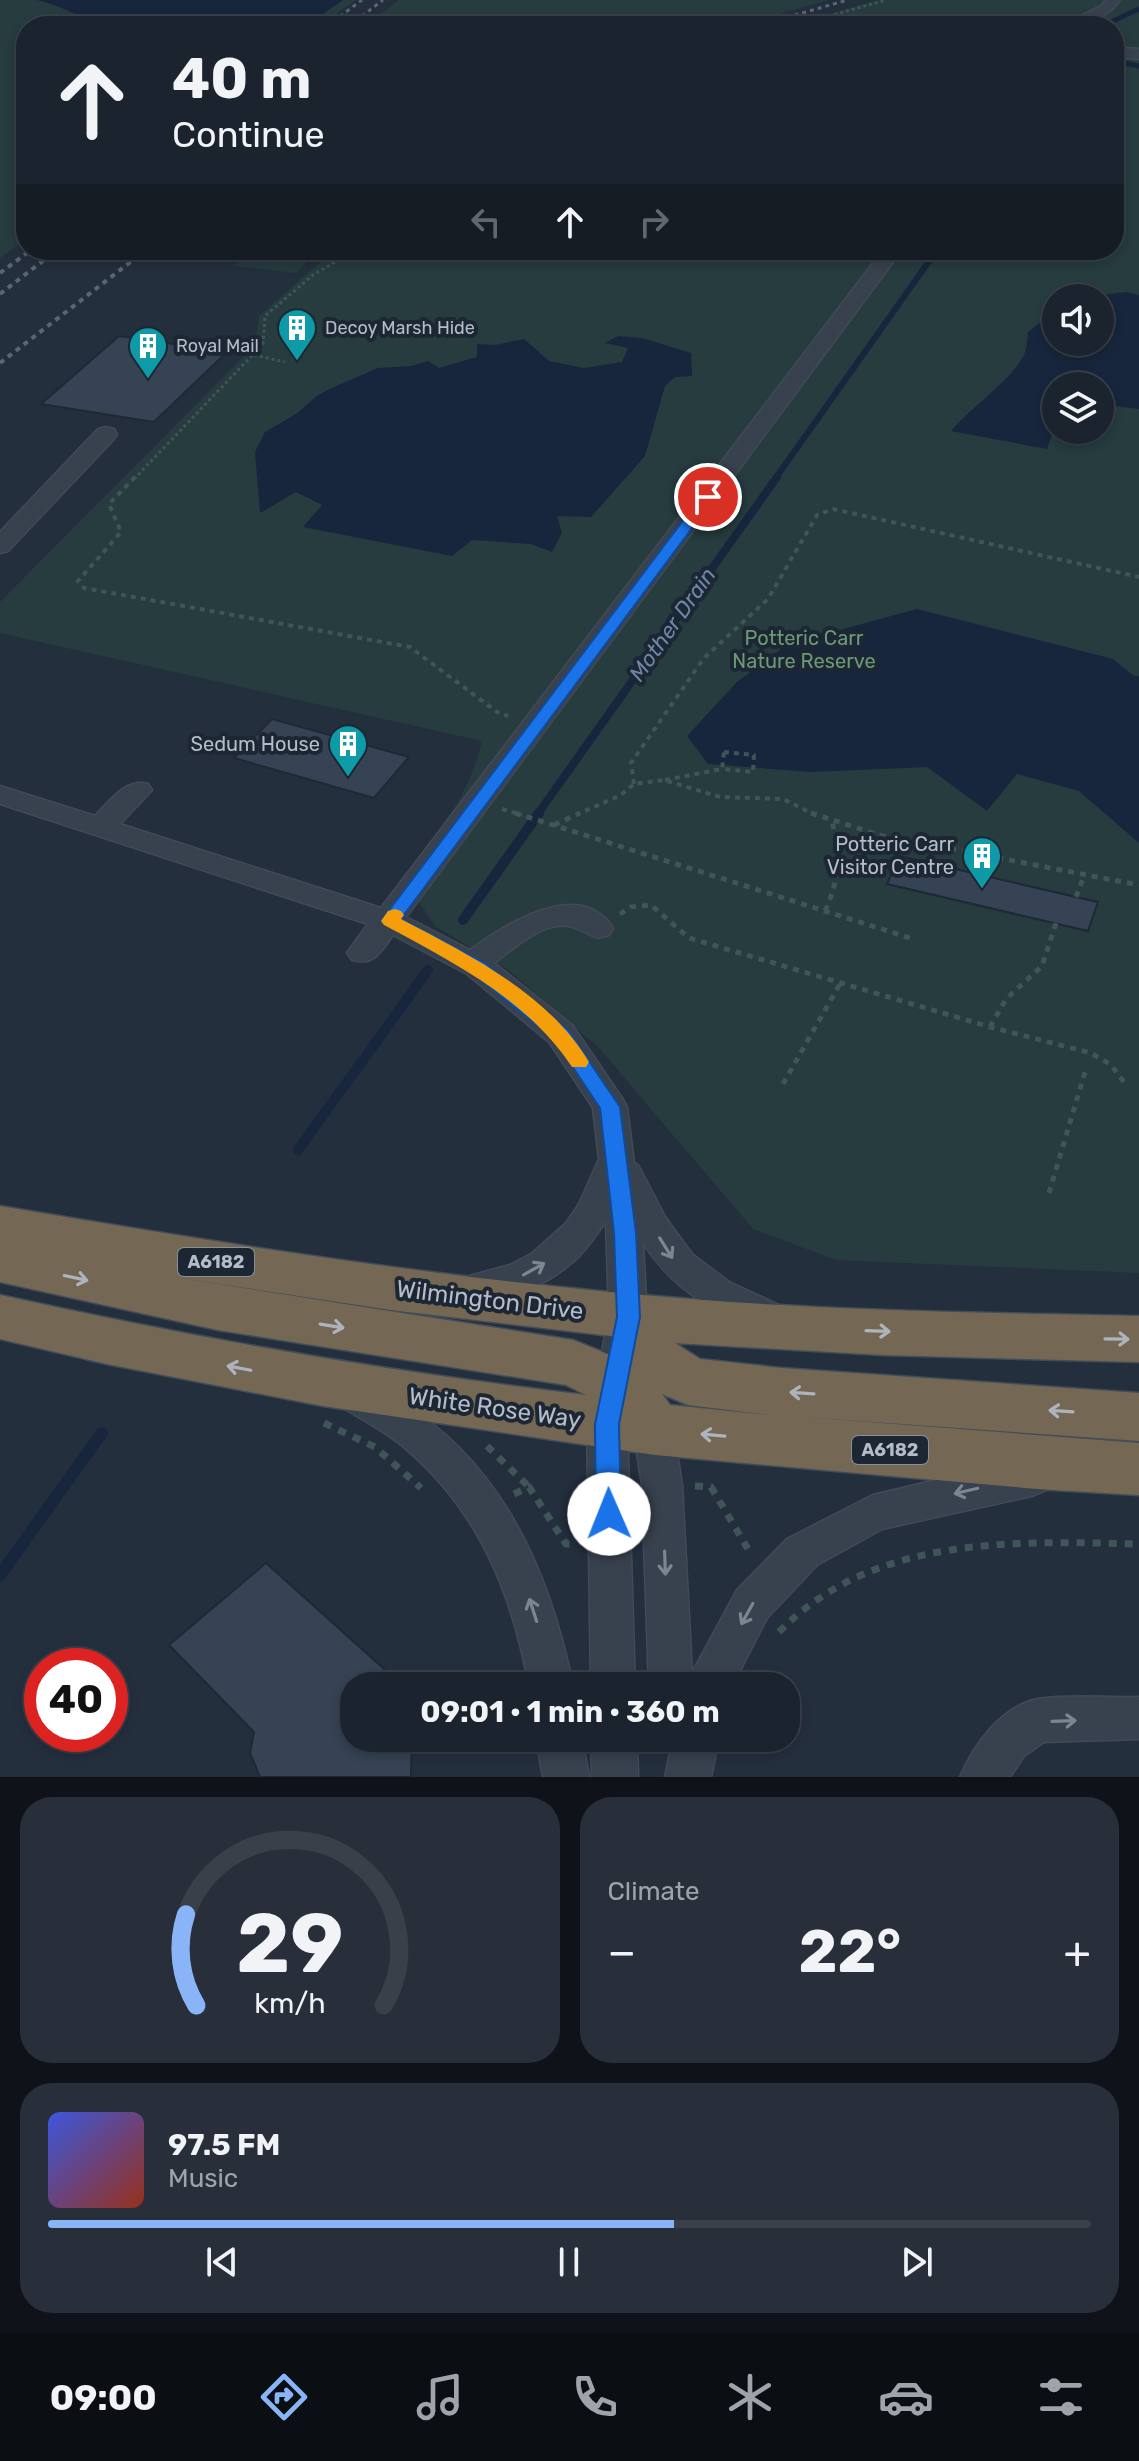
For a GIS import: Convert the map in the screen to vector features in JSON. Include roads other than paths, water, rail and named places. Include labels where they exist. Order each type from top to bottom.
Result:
[{"type":"highway","name":"Wilmington Drive","points":[[0,1226],[149,1252],[432,1294],[628,1317],[800,1329],[1139,1339]]},
{"type":"highway","points":[[0,1261],[218,1308],[573,1363],[625,1412]]},
{"type":"highway","name":"White Rose Way","points":[[0,1317],[119,1345],[326,1402],[476,1404],[625,1412],[1135,1452]]},
{"type":"highway","points":[[628,1317],[651,1356],[688,1381],[781,1392],[1135,1452]]},
{"type":"street","points":[[1087,16],[1110,4],[1121,6],[1129,0]]},
{"type":"street","points":[[363,953],[885,260]]},
{"type":"street","points":[[0,546],[106,434]]},
{"type":"street","points":[[98,829],[138,790]]},
{"type":"street","points":[[4,802],[390,921],[472,964],[561,1034],[610,1107],[625,1233],[628,1317],[614,1672]]},
{"type":"street","points":[[472,964],[518,932],[540,921],[577,916],[598,928]]},
{"type":"street","points":[[432,1294],[504,1284],[540,1268],[574,1238],[602,1200],[617,1154]]},
{"type":"street","points":[[617,1154],[670,1256],[700,1285],[741,1307],[800,1329]]},
{"type":"street","points":[[628,1317],[625,1412],[662,1485],[670,1672]]},
{"type":"street","points":[[326,1402],[417,1435],[457,1471],[488,1508],[516,1560],[545,1647],[549,1672]]},
{"type":"street","points":[[716,1672],[752,1604],[775,1577],[802,1552],[873,1513],[1135,1452]]},
{"type":"street","points":[[983,1777],[1008,1741],[1037,1721],[1139,1718]]},
{"type":"street","points":[[562,1752],[566,1777]]},
{"type":"street","points":[[614,1752],[615,1777]]},
{"type":"street","points":[[675,1752],[676,1777]]},
{"type":"street","points":[[688,1777],[693,1752]]},
{"type":"water","points":[[37,0],[343,0],[320,16],[81,16]]},
{"type":"water","points":[[1114,293],[1139,295],[1139,409],[1114,406],[1114,372],[1042,372],[1042,444],[1049,444],[1047,449],[951,431],[1016,367],[1024,354],[1028,332],[1042,321],[1042,356],[1114,356]]},
{"type":"water","points":[[618,336],[642,338],[691,353],[692,376],[675,377],[665,386],[645,456],[591,517],[557,516],[562,533],[552,552],[531,544],[472,540],[452,556],[303,527],[322,505],[296,492],[260,513],[255,452],[265,432],[336,386],[378,368],[411,366],[428,361],[439,368],[477,357],[477,344],[495,345],[524,339],[549,361],[584,368],[622,362],[628,348],[605,343]]},
{"type":"water","points":[[917,609],[1113,659],[1134,676],[1139,676],[1139,843],[1079,791],[1017,774],[987,811],[927,767],[811,772],[708,764],[687,736],[737,682],[788,644]]},
{"type":"waterway","name":"Mother Drain","points":[[1124,16],[1139,9]]},
{"type":"waterway","points":[[1124,63],[1139,66]]},
{"type":"waterway","name":"Mother Drain","points":[[775,479],[930,260]]},
{"type":"waterway","name":"Mother Drain","points":[[537,815],[777,477]]},
{"type":"waterway","name":"Mother Drain","points":[[463,920],[539,813]]},
{"type":"waterway","name":"Mother Drain","points":[[298,1150],[428,970]]},
{"type":"waterway","name":"Mother Drain","points":[[0,1575],[102,1433]]},
{"type":"railway","points":[[340,16],[362,0]]},
{"type":"railway","points":[[362,16],[383,0]]},
{"type":"railway","points":[[791,16],[848,0]]},
{"type":"railway","points":[[0,273],[18,260]]},
{"type":"railway","points":[[0,294],[44,260]]},
{"type":"railway","points":[[0,363],[133,260]]},
{"type":"place","name":"Decoy Marsh Hide","points":[[297,362]]},
{"type":"place","name":"Royal Mail","points":[[148,380]]},
{"type":"place","name":"Sedum House","points":[[348,778]]},
{"type":"place","name":"Potteric Carr Visitor Centre","points":[[982,890]]},
{"type":"park label","name":"Potteric Carr Nature Reserve","points":[[804,650]]}]
